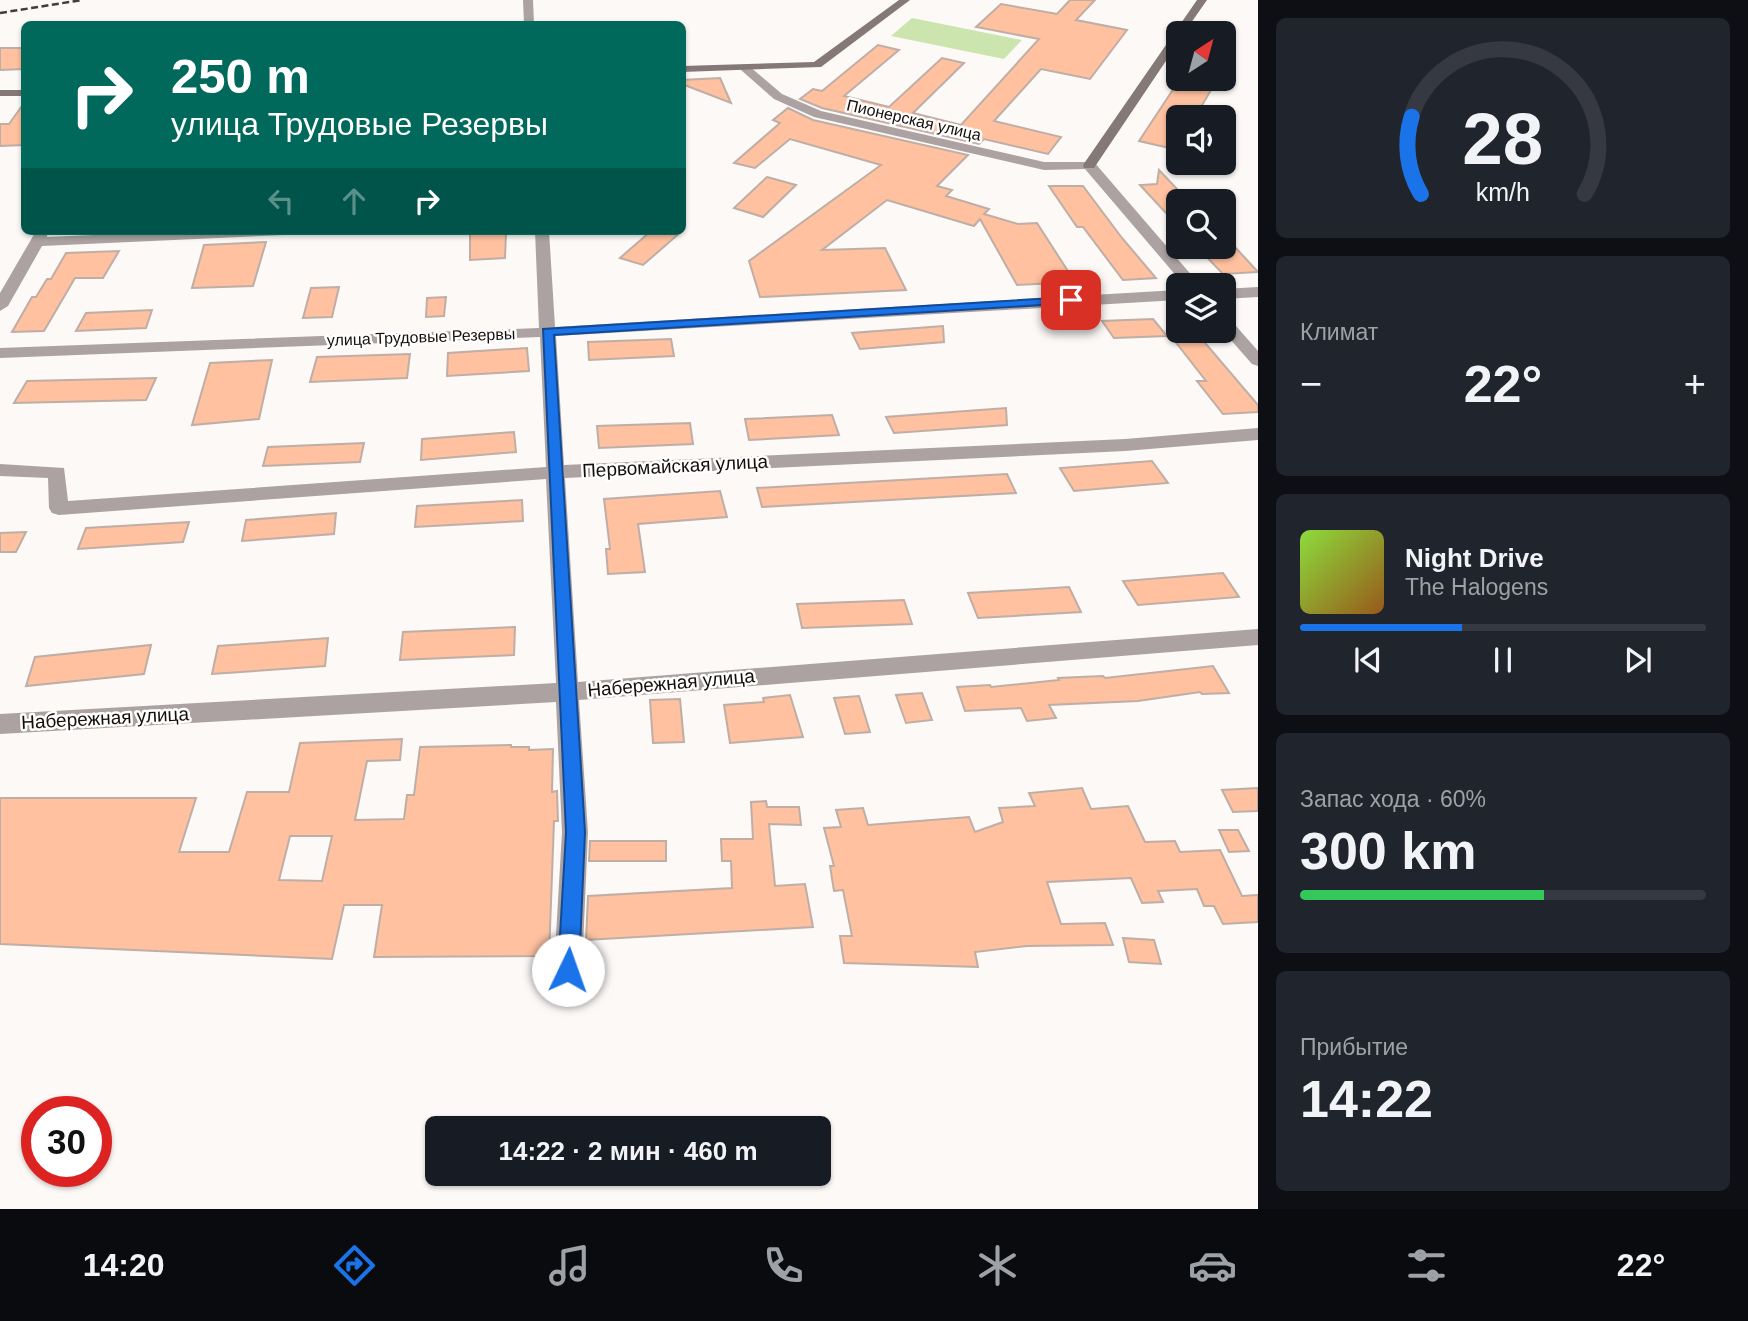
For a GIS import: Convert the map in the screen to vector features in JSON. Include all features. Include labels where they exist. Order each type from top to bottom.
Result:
[{"type":"street","points":[[528,0],[529,21]]},
{"type":"street","points":[[686,69],[811,66],[825,61],[905,0]]},
{"type":"street","points":[[1187,21],[1202,0]]},
{"type":"street","points":[[1166,52],[1089,164],[1182,273]]},
{"type":"street","name":"Пионерская улица","points":[[745,68],[775,97],[818,114],[1044,166],[1089,164]]},
{"type":"street","points":[[0,93],[21,93]]},
{"type":"street","points":[[0,306],[39,237],[121,235]]},
{"type":"street","points":[[542,235],[575,832],[568,970]]},
{"type":"street","points":[[1236,293],[1258,292]]},
{"type":"street","name":"улица Трудовые Резервы","points":[[0,353],[548,332],[1166,296]]},
{"type":"street","points":[[1236,336],[1258,361]]},
{"type":"street","name":"Первомайская улица","points":[[0,470],[57,472],[59,508],[556,472],[1125,445],[1258,434]]},
{"type":"street","name":"Набережная улица","points":[[0,724],[568,692],[1258,637]]},
{"type":"green space","points":[[912,18],[1022,40],[1004,59],[891,36]]},
{"type":"building","points":[[1070,0],[1095,0],[1076,20],[1127,30],[1090,79],[1041,69],[994,121],[1061,137],[1048,154],[984,139],[979,144],[822,108],[800,99],[813,89],[822,91],[878,45],[899,50],[844,96],[889,107],[942,58],[964,63],[913,113],[961,125],[1039,39],[976,27],[1001,4],[1057,14]]},
{"type":"building","points":[[0,48],[21,48],[21,69],[0,70]]},
{"type":"building","points":[[720,78],[731,103],[686,86],[686,80]]},
{"type":"building","points":[[1172,91],[1210,91],[1202,105],[1166,105],[1166,147],[1139,141]]},
{"type":"building","points":[[21,107],[21,145],[0,146],[0,124],[9,124]]},
{"type":"building","points":[[788,108],[813,120],[968,155],[937,186],[952,190],[946,196],[989,209],[984,214],[1018,224],[1037,223],[1075,282],[1017,285],[980,219],[974,226],[887,200],[822,250],[885,248],[906,290],[760,297],[749,261],[881,165],[790,139],[755,168],[734,163],[780,123],[773,120]]},
{"type":"building","points":[[1159,170],[1177,189],[1166,189],[1166,213],[1140,185],[1157,184]]},
{"type":"building","points":[[767,177],[796,185],[763,217],[734,208]]},
{"type":"building","points":[[1049,186],[1083,186],[1156,278],[1123,280],[1083,227],[1077,227]]},
{"type":"building","points":[[470,235],[506,235],[505,258],[470,260]]},
{"type":"building","points":[[646,235],[677,235],[643,265],[620,258]]},
{"type":"building","points":[[266,242],[253,286],[192,288],[204,245]]},
{"type":"building","points":[[1236,248],[1258,272],[1236,273],[1222,273],[1209,259],[1236,259]]},
{"type":"building","points":[[119,251],[103,278],[75,278],[44,331],[12,332],[32,297],[36,297],[47,279],[51,279],[66,253]]},
{"type":"building","points":[[339,287],[332,317],[303,318],[311,288]]},
{"type":"building","points":[[446,297],[444,316],[426,317],[427,298]]},
{"type":"building","points":[[152,310],[146,328],[76,331],[86,313]]},
{"type":"building","points":[[1153,319],[1166,336],[1114,338],[1102,321]]},
{"type":"building","points":[[943,326],[944,342],[860,349],[852,333]]},
{"type":"building","points":[[671,339],[674,356],[589,360],[588,342]]},
{"type":"building","points":[[1176,343],[1205,343],[1258,405],[1258,412],[1223,414],[1197,381],[1206,381]]},
{"type":"building","points":[[527,348],[529,371],[447,376],[448,353]]},
{"type":"building","points":[[410,354],[407,378],[310,382],[317,357]]},
{"type":"building","points":[[272,360],[259,419],[192,425],[210,363]]},
{"type":"building","points":[[156,378],[146,400],[14,403],[27,381]]},
{"type":"building","points":[[1006,408],[1007,425],[894,433],[886,417]]},
{"type":"building","points":[[832,415],[839,435],[749,440],[745,419]]},
{"type":"building","points":[[690,423],[693,444],[599,448],[597,426]]},
{"type":"building","points":[[514,432],[516,452],[421,460],[422,439]]},
{"type":"building","points":[[364,443],[360,462],[263,466],[268,447]]},
{"type":"building","points":[[1152,461],[1168,483],[1074,491],[1060,468]]},
{"type":"building","points":[[1007,474],[1016,493],[762,507],[757,488]]},
{"type":"building","points":[[720,491],[727,517],[638,524],[645,572],[608,574],[606,549],[610,549],[604,499]]},
{"type":"building","points":[[522,500],[523,521],[415,527],[417,506]]},
{"type":"building","points":[[336,513],[334,534],[242,541],[246,520]]},
{"type":"building","points":[[189,522],[183,542],[78,549],[86,528]]},
{"type":"building","points":[[26,532],[16,552],[0,552],[0,533]]},
{"type":"building","points":[[1223,573],[1239,597],[1138,605],[1123,581]]},
{"type":"building","points":[[1069,587],[1081,612],[978,618],[968,593]]},
{"type":"building","points":[[904,600],[912,624],[802,628],[797,604]]},
{"type":"building","points":[[515,627],[514,655],[400,660],[403,632]]},
{"type":"building","points":[[328,638],[325,666],[212,674],[218,646]]},
{"type":"building","points":[[151,645],[144,674],[26,686],[35,657]]},
{"type":"building","points":[[1213,666],[1229,693],[1200,692],[1138,701],[1049,705],[1056,718],[1027,721],[1021,708],[965,711],[957,687],[991,687],[1059,680],[1058,678],[1105,678]]},
{"type":"building","points":[[922,693],[932,720],[906,723],[896,695]]},
{"type":"building","points":[[790,695],[803,737],[730,743],[724,705],[764,702],[763,698]]},
{"type":"building","points":[[859,696],[870,732],[845,734],[834,698]]},
{"type":"building","points":[[680,699],[684,742],[653,743],[650,700]]},
{"type":"building","points":[[402,739],[400,760],[367,761],[355,820],[404,819],[407,795],[414,795],[420,747],[511,745],[529,747],[529,750],[553,749],[552,792],[557,791],[558,821],[554,821],[549,956],[374,957],[382,905],[344,905],[332,959],[0,944],[0,798],[196,798],[179,852],[229,852],[247,792],[289,792],[300,743]],"holes":[[[290,836],[332,836],[322,881],[279,880]]]},
{"type":"building","points":[[1082,788],[1091,809],[1128,806],[1145,842],[1175,841],[1180,852],[1220,850],[1242,896],[1258,895],[1258,922],[1223,924],[1214,906],[1204,906],[1197,889],[1158,891],[1163,902],[1142,903],[1131,878],[1047,882],[1061,924],[1105,923],[1113,945],[1027,946],[975,952],[978,967],[844,963],[840,936],[852,936],[843,890],[834,891],[830,866],[834,866],[824,828],[841,827],[836,810],[863,808],[868,825],[969,817],[975,832],[1003,822],[999,808],[1035,806],[1029,793]]},
{"type":"building","points":[[1258,788],[1258,811],[1233,812],[1222,790]]},
{"type":"building","points":[[766,801],[767,807],[799,807],[801,825],[769,824],[775,886],[805,884],[813,927],[586,940],[588,896],[732,888],[731,861],[722,861],[721,839],[753,839],[751,802]]},
{"type":"building","points":[[1219,830],[1238,830],[1249,851],[1229,852]]},
{"type":"building","points":[[590,841],[666,841],[666,861],[589,861]]},
{"type":"building","points":[[1123,938],[1154,940],[1161,964],[1129,962]]},
{"type":"railway","points":[[0,13],[82,0]]},
{"type":"route","points":[[568,970],[575,832],[548,332],[1071,300]]}]
